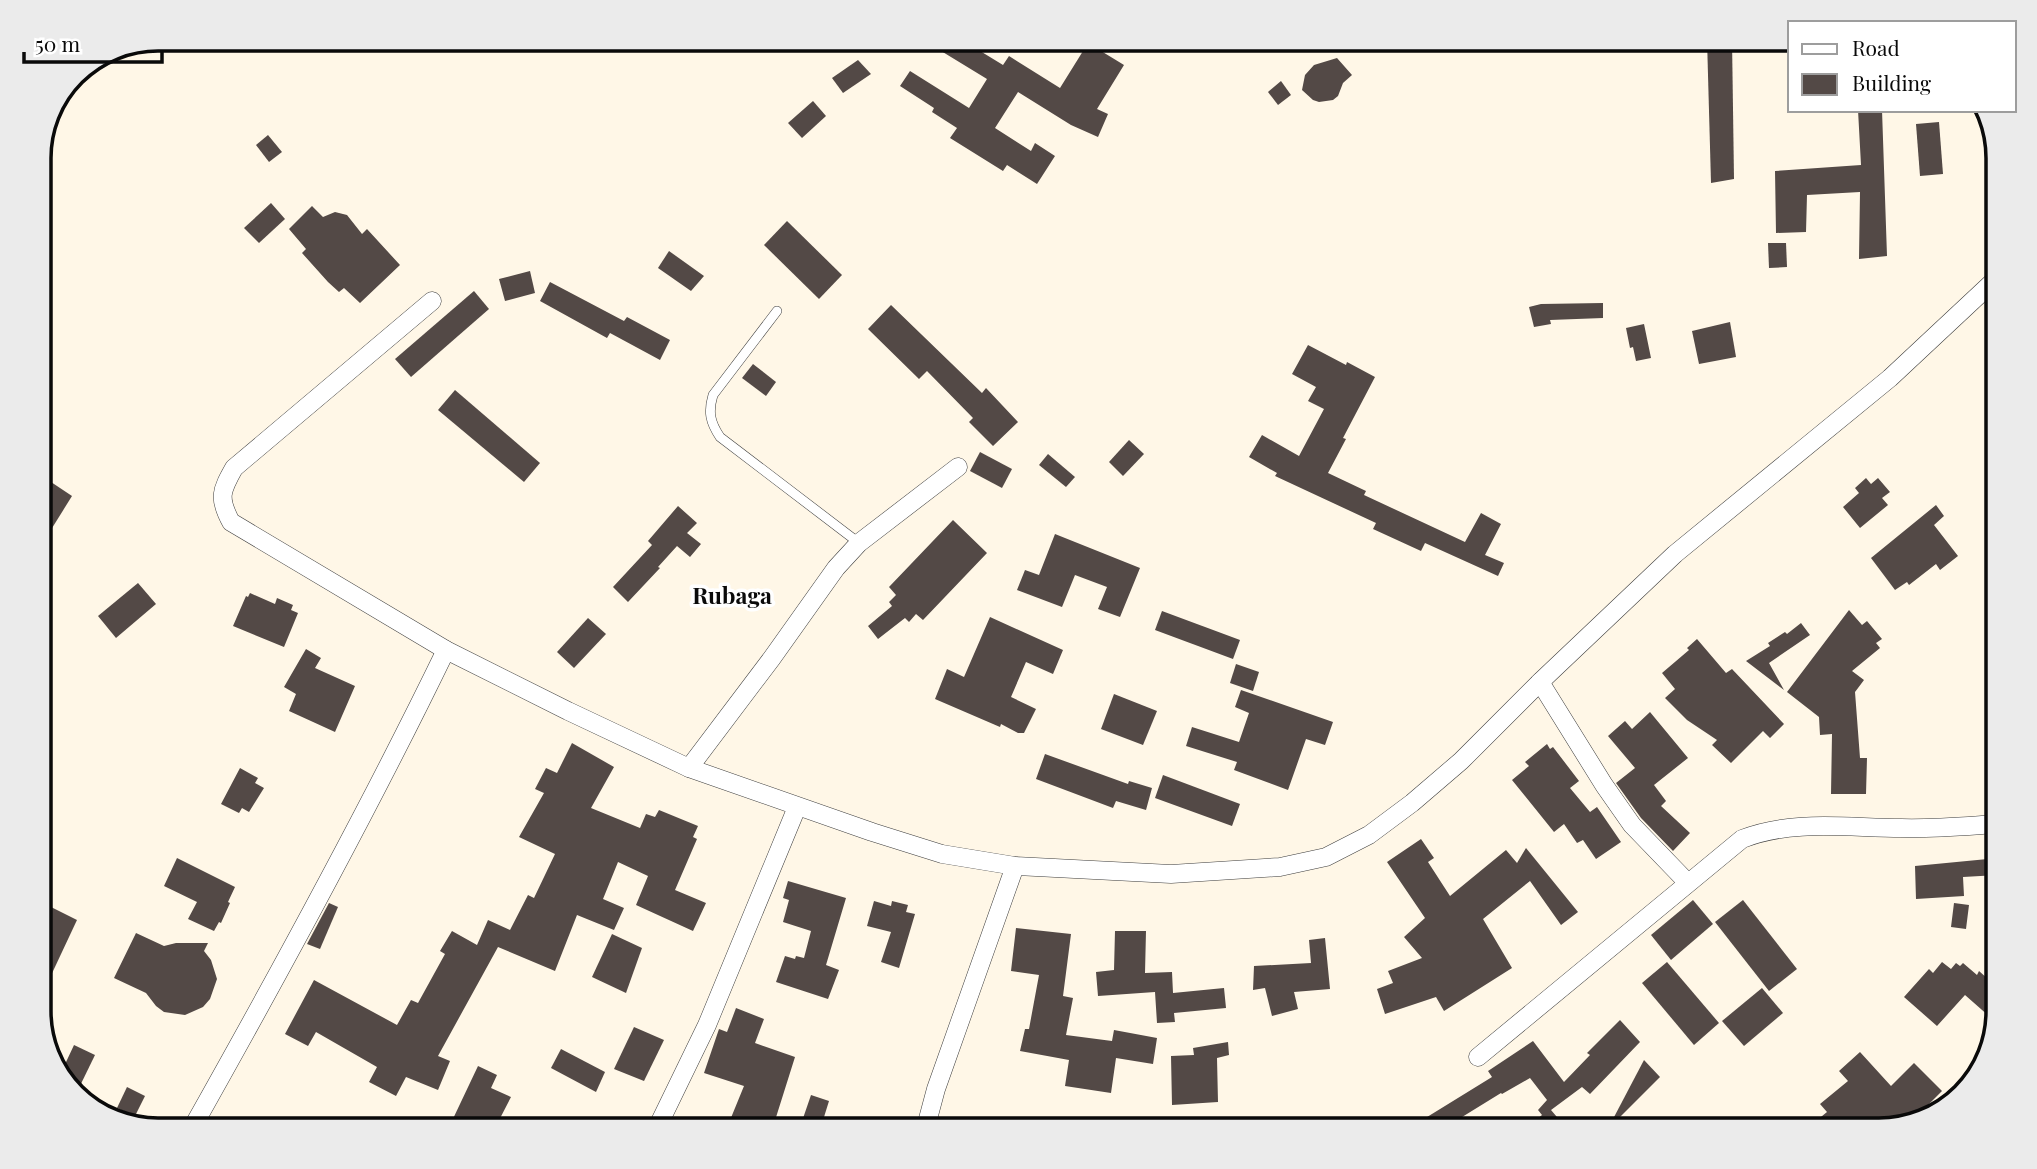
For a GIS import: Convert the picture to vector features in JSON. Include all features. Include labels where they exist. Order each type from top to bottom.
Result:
[{"type":"street","points":[[432,301],[234,468],[222,488],[222,506],[231,522],[446,650],[689,768],[797,807],[943,854],[1015,866],[1171,874],[1280,867],[1326,857],[1369,835],[1461,761],[1539,682],[1675,554],[1890,378],[1986,288]]},
{"type":"street","points":[[689,768],[836,568],[859,543],[958,467]]},
{"type":"street","points":[[198,1118],[333,875],[446,650]]},
{"type":"street","points":[[1539,682],[1632,825],[1686,882]]},
{"type":"street","points":[[662,1118],[707,1025],[797,807]]},
{"type":"street","points":[[1478,1057],[1686,882],[1742,839],[1765,830],[1794,826],[1905,828],[1986,825]]},
{"type":"street","points":[[928,1118],[1015,866]]},
{"type":"lane","points":[[777,311],[713,395],[709,410],[712,425],[720,437],[859,543]]},
{"type":"building","points":[[941,51],[980,51],[1003,65],[1009,56],[1060,88],[1083,51],[1101,51],[1124,65],[1097,109],[1108,114],[1098,137],[1071,125],[1018,92],[995,128],[1031,151],[1035,143],[1055,156],[1037,184],[1007,165],[1003,171],[950,138],[957,128],[932,112],[934,108],[900,86],[910,71],[969,108],[987,79]]},
{"type":"building","points":[[1707,51],[1732,51],[1734,179],[1711,183]]},
{"type":"building","points":[[1337,58],[1352,75],[1343,83],[1338,96],[1333,100],[1313,100],[1302,90],[1305,75],[1314,65]]},
{"type":"building","points":[[858,60],[871,74],[843,93],[832,78]]},
{"type":"building","points":[[1281,81],[1291,95],[1278,105],[1268,92]]},
{"type":"building","points":[[813,101],[826,116],[802,138],[788,123]]},
{"type":"building","points":[[1858,112],[1882,112],[1887,256],[1859,259],[1860,192],[1807,195],[1806,232],[1776,233],[1775,171],[1861,165]]},
{"type":"building","points":[[1939,122],[1943,174],[1920,176],[1916,124]]},
{"type":"building","points":[[268,135],[282,152],[269,162],[256,145]]},
{"type":"building","points":[[271,203],[285,219],[259,243],[244,228]]},
{"type":"building","points":[[312,206],[323,217],[335,212],[347,215],[362,234],[367,229],[400,265],[360,303],[344,288],[339,292],[328,282],[302,253],[306,249],[289,229]]},
{"type":"building","points":[[787,221],[842,275],[819,299],[764,245]]},
{"type":"building","points":[[1768,243],[1786,243],[1787,267],[1769,268]]},
{"type":"building","points":[[669,251],[704,276],[691,291],[658,268]]},
{"type":"building","points":[[530,271],[535,293],[505,301],[499,279]]},
{"type":"building","points":[[550,282],[624,321],[627,317],[670,340],[660,360],[610,333],[607,338],[540,301]]},
{"type":"building","points":[[474,291],[489,309],[411,377],[395,359]]},
{"type":"building","points":[[1603,303],[1603,318],[1550,320],[1551,324],[1534,327],[1529,307],[1541,304]]},
{"type":"building","points":[[891,305],[982,393],[986,388],[1018,422],[993,446],[969,422],[973,418],[927,371],[919,379],[868,329]]},
{"type":"building","points":[[1730,322],[1736,357],[1699,364],[1692,331]]},
{"type":"building","points":[[1644,324],[1651,358],[1636,361],[1626,328]]},
{"type":"building","points":[[1308,345],[1375,377],[1328,473],[1366,491],[1364,495],[1465,542],[1481,513],[1501,524],[1485,555],[1504,563],[1498,576],[1425,543],[1421,551],[1373,529],[1376,523],[1275,476],[1277,473],[1249,457],[1262,435],[1299,456],[1324,409],[1308,401],[1316,387],[1292,374]]},
{"type":"building","points":[[753,364],[776,382],[766,396],[742,378]]},
{"type":"building","points":[[455,390],[540,463],[524,482],[438,410]]},
{"type":"building","points":[[1129,440],[1144,454],[1123,476],[1109,462]]},
{"type":"building","points":[[980,452],[1012,469],[1002,488],[970,471]]},
{"type":"building","points":[[1048,454],[1075,477],[1066,487],[1039,465]]},
{"type":"building","points":[[1866,478],[1871,484],[1878,478],[1890,492],[1882,498],[1888,505],[1860,528],[1843,507],[1859,493],[1855,488]]},
{"type":"building","points":[[51,482],[72,496],[51,530]]},
{"type":"building","points":[[1936,505],[1944,516],[1934,525],[1958,556],[1940,570],[1936,564],[1909,585],[1907,582],[1895,590],[1871,558]]},
{"type":"building","points":[[678,506],[697,523],[687,533],[701,544],[690,557],[677,546],[628,602],[613,587],[652,545],[648,541]]},
{"type":"building","points":[[953,520],[987,553],[923,620],[916,614],[909,622],[905,618],[878,639],[868,626],[892,606],[889,602],[896,595],[889,587]]},
{"type":"building","points":[[1055,534],[1140,568],[1120,617],[1098,609],[1107,587],[1075,575],[1062,607],[1017,590],[1025,570],[1039,575]]},
{"type":"building","points":[[138,583],[156,604],[116,638],[98,616]]},
{"type":"building","points":[[250,593],[275,604],[277,598],[293,605],[291,610],[298,613],[284,647],[233,626],[246,596]]},
{"type":"building","points":[[1849,610],[1862,625],[1867,621],[1882,639],[1876,643],[1880,648],[1852,671],[1864,680],[1855,692],[1860,758],[1867,758],[1866,794],[1831,794],[1832,734],[1820,735],[1819,717],[1787,692]]},
{"type":"building","points":[[1162,611],[1240,640],[1233,659],[1155,630]]},
{"type":"building","points":[[990,617],[1063,650],[1053,674],[1026,662],[1011,697],[1036,709],[1024,733],[1018,733],[1001,724],[1000,727],[935,699],[947,669],[964,677]]},
{"type":"building","points":[[588,618],[606,634],[574,668],[557,652]]},
{"type":"building","points":[[1801,623],[1810,635],[1769,663],[1784,690],[1746,661],[1770,646],[1768,643],[1785,632],[1787,634]]},
{"type":"building","points":[[1697,639],[1726,673],[1732,669],[1784,724],[1770,738],[1763,731],[1731,763],[1712,745],[1717,740],[1687,720],[1665,698],[1675,689],[1662,673],[1689,650],[1687,648]]},
{"type":"building","points":[[306,649],[321,658],[315,668],[355,686],[335,732],[289,711],[296,694],[284,687]]},
{"type":"building","points":[[1236,664],[1259,672],[1253,691],[1230,683]]},
{"type":"building","points":[[1241,690],[1333,722],[1325,745],[1306,739],[1288,790],[1234,770],[1237,762],[1186,746],[1192,727],[1239,742],[1249,713],[1235,707]]},
{"type":"building","points":[[1114,694],[1157,711],[1143,745],[1101,729]]},
{"type":"building","points":[[1650,712],[1688,758],[1654,785],[1666,801],[1661,806],[1690,833],[1673,851],[1641,818],[1616,783],[1635,768],[1608,736],[1625,721],[1632,729]]},
{"type":"building","points":[[572,743],[614,767],[591,808],[640,828],[646,814],[655,817],[659,810],[698,826],[693,837],[697,839],[675,890],[706,903],[693,931],[636,905],[648,876],[618,862],[603,899],[624,908],[614,930],[577,915],[555,971],[498,947],[438,1056],[450,1061],[438,1090],[406,1077],[396,1096],[369,1082],[377,1067],[316,1032],[308,1046],[285,1034],[314,980],[397,1025],[411,1000],[418,1003],[445,954],[440,951],[452,931],[477,945],[488,920],[510,930],[528,895],[534,898],[555,854],[519,837],[544,793],[535,789],[546,768],[557,773]]},
{"type":"building","points":[[1547,744],[1550,749],[1553,747],[1579,781],[1570,788],[1590,812],[1597,807],[1621,842],[1596,859],[1583,840],[1577,843],[1564,824],[1554,832],[1512,780],[1529,766],[1525,762]]},
{"type":"building","points":[[1045,754],[1128,784],[1129,781],[1152,788],[1146,810],[1116,801],[1113,808],[1036,779]]},
{"type":"building","points":[[240,768],[258,778],[255,783],[264,788],[249,812],[242,808],[239,813],[221,804]]},
{"type":"building","points":[[1163,775],[1240,804],[1232,826],[1155,798]]},
{"type":"building","points":[[1421,839],[1434,858],[1428,862],[1450,896],[1506,850],[1517,863],[1526,848],[1578,912],[1561,925],[1530,881],[1483,919],[1512,968],[1444,1011],[1436,997],[1385,1014],[1377,989],[1393,983],[1388,971],[1422,958],[1404,937],[1425,918],[1387,862]]},
{"type":"building","points":[[177,858],[235,887],[221,923],[219,922],[214,931],[188,919],[197,902],[164,886]]},
{"type":"building","points":[[1986,859],[1986,876],[1963,877],[1964,896],[1916,899],[1915,866]]},
{"type":"building","points":[[788,881],[846,898],[826,965],[839,970],[828,999],[776,982],[785,956],[804,958],[811,931],[783,922],[789,900],[783,898]]},
{"type":"building","points":[[1693,900],[1713,924],[1671,960],[1651,935]]},
{"type":"building","points":[[1743,900],[1797,969],[1769,991],[1715,922]]},
{"type":"building","points":[[874,901],[891,906],[892,901],[908,905],[906,912],[915,914],[899,968],[881,962],[891,932],[867,926]]},
{"type":"building","points":[[329,903],[338,907],[320,949],[307,944]]},
{"type":"building","points":[[1954,903],[1969,905],[1966,929],[1951,927]]},
{"type":"building","points":[[51,907],[77,920],[51,975]]},
{"type":"building","points":[[1016,928],[1071,934],[1063,996],[1073,998],[1066,1035],[1112,1041],[1114,1030],[1157,1038],[1153,1064],[1116,1058],[1111,1093],[1065,1086],[1069,1060],[1020,1051],[1025,1029],[1029,1029],[1039,975],[1011,971]]},
{"type":"building","points":[[1115,931],[1146,931],[1145,973],[1172,972],[1173,993],[1224,988],[1226,1008],[1174,1013],[1175,1022],[1157,1023],[1155,992],[1098,996],[1096,972],[1114,970]]},
{"type":"building","points":[[136,933],[164,946],[176,943],[208,943],[204,951],[211,960],[217,979],[210,999],[203,1007],[185,1015],[164,1012],[146,993],[114,978]]},
{"type":"building","points":[[612,934],[642,948],[626,993],[592,977]]},
{"type":"building","points":[[1325,938],[1330,989],[1294,992],[1298,1009],[1272,1016],[1265,988],[1253,990],[1254,966],[1311,963],[1309,940]]},
{"type":"building","points":[[1667,962],[1719,1023],[1694,1045],[1642,983]]},
{"type":"building","points":[[1942,962],[1951,969],[1956,963],[1960,966],[1963,963],[1977,975],[1979,971],[1986,977],[1986,1013],[1965,995],[1937,1026],[1904,997],[1929,969],[1933,973]]},
{"type":"building","points":[[1762,988],[1783,1013],[1744,1046],[1722,1021]]},
{"type":"building","points":[[736,1008],[764,1019],[755,1043],[795,1057],[776,1118],[731,1118],[744,1086],[704,1073],[719,1029],[727,1032]]},
{"type":"building","points":[[1620,1020],[1640,1042],[1590,1094],[1582,1087],[1551,1110],[1558,1118],[1538,1118],[1542,1115],[1538,1110],[1547,1100],[1530,1078],[1460,1118],[1425,1118],[1492,1077],[1488,1071],[1533,1041],[1564,1082],[1590,1055],[1587,1053]]},
{"type":"building","points":[[634,1027],[664,1040],[644,1081],[614,1069]]},
{"type":"building","points":[[1228,1042],[1229,1055],[1217,1058],[1218,1102],[1172,1105],[1171,1056],[1194,1055],[1193,1048]]},
{"type":"building","points":[[74,1045],[95,1055],[80,1085],[65,1064]]},
{"type":"building","points":[[561,1049],[605,1072],[596,1092],[551,1068]]},
{"type":"building","points":[[1860,1052],[1891,1086],[1914,1063],[1942,1091],[1926,1107],[1907,1115],[1820,1118],[1827,1112],[1820,1104],[1848,1081],[1839,1071]]},
{"type":"building","points":[[1644,1060],[1660,1077],[1619,1118],[1614,1118]]},
{"type":"building","points":[[478,1066],[497,1075],[491,1088],[511,1097],[500,1118],[453,1118]]},
{"type":"building","points":[[127,1087],[145,1096],[135,1116],[117,1108]]},
{"type":"building","points":[[811,1095],[829,1101],[824,1118],[803,1118]]},
{"type":"district","name":"Rubaga","points":[[732,596]]}]
